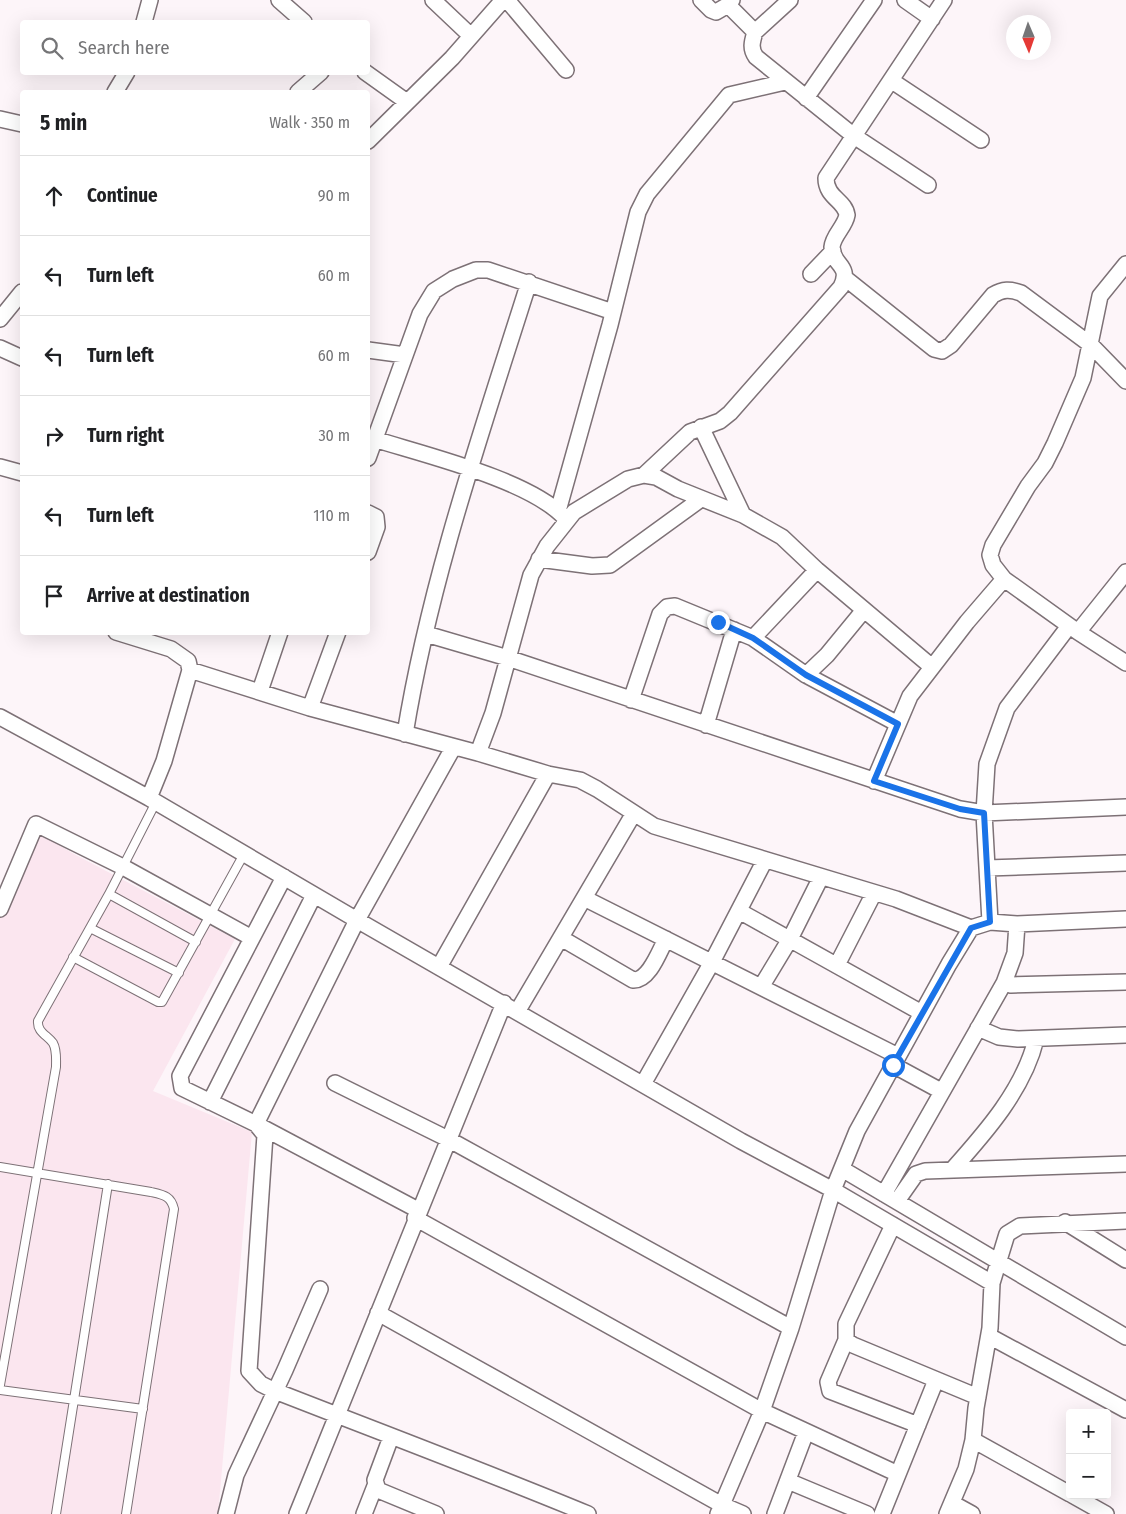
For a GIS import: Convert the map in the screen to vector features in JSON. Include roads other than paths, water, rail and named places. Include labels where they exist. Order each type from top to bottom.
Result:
[{"type":"street","points":[[145,20],[150,0]]},
{"type":"street","points":[[279,0],[302,20]]},
{"type":"street","points":[[433,0],[471,36]]},
{"type":"street","points":[[370,139],[471,36],[503,0]]},
{"type":"street","points":[[507,0],[566,70]]},
{"type":"street","points":[[701,0],[710,10],[716,12],[730,3],[755,32]]},
{"type":"street","points":[[790,0],[755,32],[752,52],[785,82],[854,136],[928,185]]},
{"type":"street","points":[[806,98],[874,0]]},
{"type":"street","points":[[905,0],[932,19]]},
{"type":"street","points":[[811,274],[833,252],[836,236],[846,222],[846,210],[828,191],[826,178],[944,0]]},
{"type":"street","points":[[117,90],[125,75]]},
{"type":"street","points":[[300,90],[318,75]]},
{"type":"street","points":[[369,75],[407,102]]},
{"type":"street","points":[[892,81],[981,140]]},
{"type":"street","points":[[478,753],[508,658],[531,575],[563,516],[638,212],[647,194],[729,95],[785,82]]},
{"type":"street","points":[[0,119],[20,124]]},
{"type":"street","points":[[644,475],[690,432],[720,420],[730,413],[840,287],[845,278],[845,270],[833,252]]},
{"type":"street","points":[[1126,264],[1100,296],[1083,378],[1055,443],[1045,463],[1028,486],[993,545],[990,555],[991,560],[1004,578],[1073,629],[1126,662]]},
{"type":"street","points":[[370,452],[420,314],[434,291],[439,287],[453,279],[482,270],[499,272],[613,312]]},
{"type":"street","points":[[845,278],[934,350],[942,350],[951,345],[993,295],[1000,290],[1021,293],[1091,345],[1126,381]]},
{"type":"street","points":[[405,734],[413,686],[470,469],[529,282]]},
{"type":"street","points":[[0,319],[20,294]]},
{"type":"street","points":[[2,349],[20,344]]},
{"type":"street","points":[[2,349],[20,357]]},
{"type":"street","points":[[370,350],[406,355]]},
{"type":"street","points":[[701,427],[743,515]]},
{"type":"street","points":[[374,439],[470,469],[543,498],[563,516]]},
{"type":"street","points":[[0,467],[20,472]]},
{"type":"street","points":[[563,516],[574,512],[628,478],[644,475],[656,477],[701,499],[743,515],[782,537],[817,570],[932,667]]},
{"type":"street","points":[[539,559],[592,566],[610,565],[701,499]]},
{"type":"street","points":[[370,513],[376,517],[377,524],[370,546]]},
{"type":"street","points":[[753,638],[817,570]]},
{"type":"street","points":[[990,922],[984,813],[988,764],[1008,708],[1073,629],[1126,572]]},
{"type":"street","points":[[874,781],[910,696],[1004,578]]},
{"type":"street","points":[[631,700],[660,614],[668,607],[685,608],[753,638],[806,675],[898,724]]},
{"type":"street","points":[[806,675],[827,655],[864,610]]},
{"type":"street","points":[[706,725],[734,630]]},
{"type":"street","points":[[426,634],[508,658],[960,809],[984,813],[1126,807]]},
{"type":"street","points":[[125,635],[181,654],[188,661],[190,670],[153,800]]},
{"type":"street","points":[[260,691],[279,635]]},
{"type":"street","points":[[310,708],[337,635]]},
{"type":"street","points":[[190,670],[310,708],[453,748],[478,753],[548,774],[580,780],[654,826],[874,893],[971,928],[990,922],[1016,924],[1126,919]]},
{"type":"street","points":[[0,717],[153,800],[438,967],[504,1003],[741,1141],[833,1190],[992,1283]]},
{"type":"street","points":[[256,1124],[357,920],[453,748]]},
{"type":"street","points":[[438,967],[548,774]]},
{"type":"street","points":[[517,1012],[634,813]]},
{"type":"street","points":[[0,909],[36,824],[123,867],[252,938]]},
{"type":"street","points":[[643,1084],[712,962],[765,860]]},
{"type":"street","points":[[987,868],[1126,863]]},
{"type":"street","points":[[284,877],[180,1076],[182,1088],[256,1124],[762,1411],[898,1474]]},
{"type":"street","points":[[761,987],[790,939],[821,877]]},
{"type":"street","points":[[837,966],[874,893]]},
{"type":"street","points":[[210,1102],[314,895]]},
{"type":"street","points":[[584,898],[761,987],[895,1061],[941,1091]]},
{"type":"street","points":[[739,911],[922,1013]]},
{"type":"street","points":[[890,1198],[941,1091],[1004,983],[1017,946],[1016,924]]},
{"type":"street","points":[[720,1509],[762,1411],[791,1328],[833,1190],[857,1131],[971,928]]},
{"type":"street","points":[[561,938],[632,980],[639,980],[645,976],[666,939]]},
{"type":"street","points":[[1004,983],[1010,985],[1126,982]]},
{"type":"street","points":[[298,1514],[339,1416],[417,1214],[504,1003]]},
{"type":"street","points":[[978,1028],[999,1038],[1126,1035]]},
{"type":"street","points":[[952,1170],[990,1128],[1031,1060],[1036,1038]]},
{"type":"street","points":[[335,1083],[448,1140],[791,1328]]},
{"type":"street","points":[[256,1124],[265,1135],[249,1371],[261,1384],[275,1391],[391,1437],[472,1466],[588,1514]]},
{"type":"street","points":[[890,1198],[916,1174],[952,1170],[1126,1164]]},
{"type":"street","points":[[842,1169],[1126,1337]]},
{"type":"street","points":[[972,1514],[950,1509],[966,1469],[973,1440],[978,1397],[989,1336],[992,1283],[997,1260],[1007,1234],[1020,1226],[1065,1222],[1126,1221]]},
{"type":"street","points":[[1065,1222],[1126,1260]]},
{"type":"street","points":[[892,1225],[846,1324],[846,1340],[828,1382],[830,1392],[918,1425]]},
{"type":"street","points":[[226,1514],[236,1475],[320,1289]]},
{"type":"street","points":[[378,1314],[720,1509],[743,1514]]},
{"type":"street","points":[[989,1336],[1126,1410]]},
{"type":"street","points":[[846,1340],[853,1345],[978,1397]]},
{"type":"street","points":[[882,1514],[936,1380]]},
{"type":"street","points":[[775,1514],[806,1432]]},
{"type":"street","points":[[364,1514],[391,1437]]},
{"type":"street","points":[[973,1440],[1066,1491]]},
{"type":"street","points":[[788,1481],[867,1514]]},
{"type":"street","points":[[375,1486],[378,1490],[436,1514]]},
{"type":"street","points":[[1080,1499],[1106,1514]]},
{"type":"lane","points":[[0,1385],[56,1067],[56,1050],[53,1044],[41,1032],[38,1021],[109,894],[153,800]]},
{"type":"lane","points":[[73,958],[158,1002],[165,999],[244,854]]},
{"type":"lane","points":[[109,894],[196,942]]},
{"type":"lane","points":[[90,928],[179,972]]},
{"type":"lane","points":[[0,1167],[108,1184],[167,1196],[172,1200],[174,1209],[126,1514]]},
{"type":"lane","points":[[56,1514],[108,1184]]},
{"type":"lane","points":[[0,1390],[143,1410]]}]
